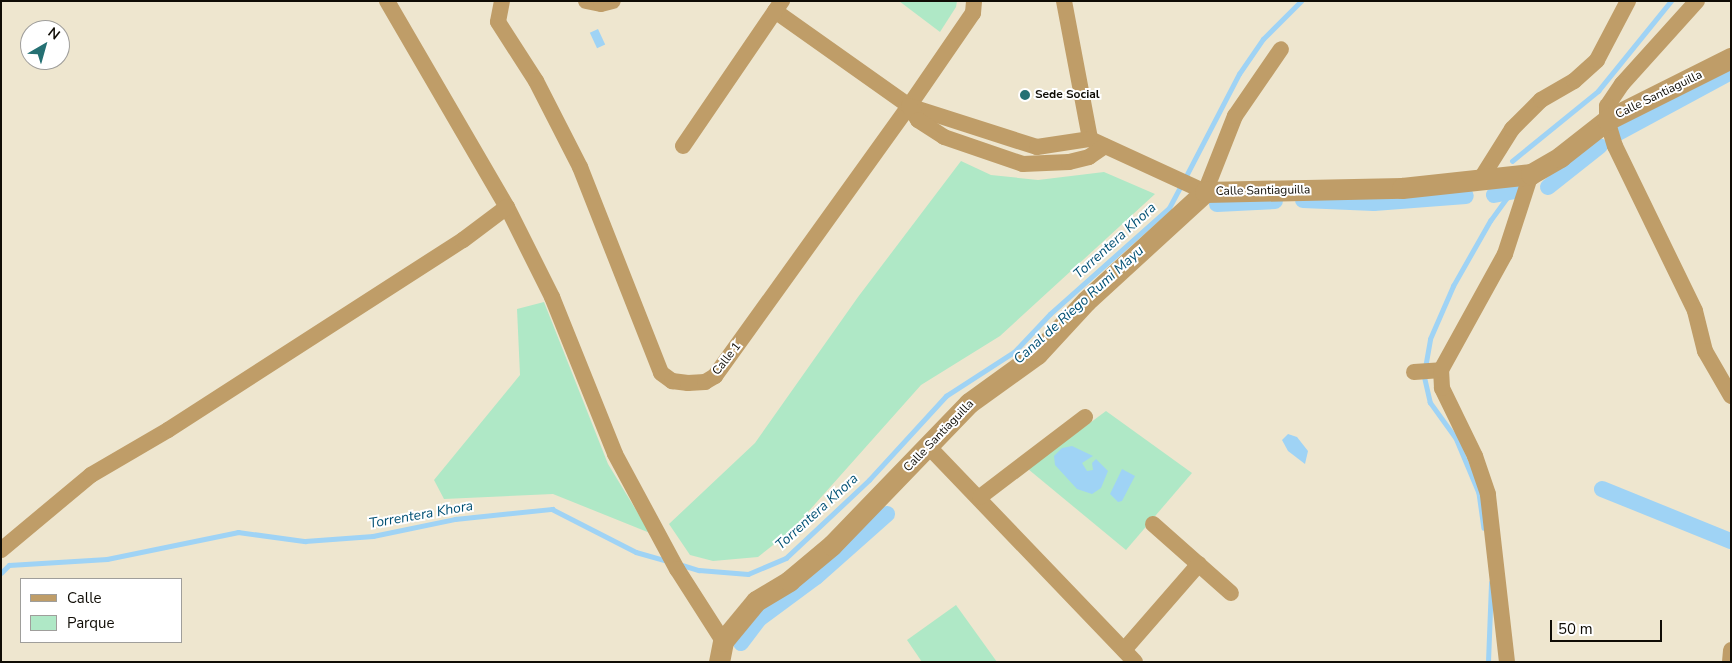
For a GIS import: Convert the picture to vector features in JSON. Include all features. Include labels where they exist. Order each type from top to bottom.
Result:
[{"type":"street","points":[[387,1],[507,207],[552,297],[615,454],[721,652],[734,662]]},
{"type":"street","name":"Calle 1","points":[[486,1],[536,81],[580,168],[661,373],[672,381],[705,382],[715,376],[909,106],[973,13],[974,1]]},
{"type":"street","points":[[498,22],[502,1]]},
{"type":"street","points":[[586,1],[601,4],[613,1]]},
{"type":"street","points":[[909,106],[918,120],[927,128],[962,144],[1023,164],[1047,165],[1089,157],[1098,143],[1064,1]]},
{"type":"street","points":[[1483,180],[1512,129],[1541,100],[1574,81],[1597,60],[1628,1]]},
{"type":"street","points":[[1696,1],[1622,84],[1607,106],[1606,120],[1616,146],[1695,311],[1705,351],[1731,396]]},
{"type":"street","points":[[683,146],[778,6],[909,106],[968,127],[1037,148],[1098,143],[1201,191],[1235,116],[1281,49]]},
{"type":"street","name":"Calle Santiaguilla","points":[[721,652],[756,602],[789,581],[832,545],[969,403],[1036,354],[1086,300],[1201,191],[1402,188],[1522,176],[1560,157],[1606,120],[1731,58]]},
{"type":"street","points":[[962,144],[962,135],[968,127]]},
{"type":"street","points":[[1507,662],[1488,494],[1475,456],[1442,388],[1428,371],[1505,254],[1522,176]]},
{"type":"street","points":[[1,550],[91,475],[168,430],[463,240],[507,207]]},
{"type":"street","points":[[980,498],[1085,417]]},
{"type":"street","points":[[928,446],[980,498],[1135,662]]},
{"type":"street","points":[[1153,524],[1232,593]]},
{"type":"street","points":[[1124,650],[1200,564]]},
{"type":"street","points":[[1730,662],[1731,650]]},
{"type":"green space","points":[[899,1],[957,1],[956,7],[940,32]]},
{"type":"green space","points":[[961,161],[991,175],[1038,180],[1104,172],[1155,194],[1000,336],[921,385],[791,531],[758,557],[713,561],[690,555],[669,524],[755,443],[858,297]]},
{"type":"green space","points":[[544,302],[608,464],[650,533],[553,494],[444,499],[434,480],[520,375],[517,309]]},
{"type":"green space","points":[[1106,411],[1192,473],[1126,550],[1028,469]]},
{"type":"green space","points":[[956,605],[997,662],[922,662],[907,640]]},
{"type":"water","points":[[598,29],[605,44],[597,48],[590,33]]},
{"type":"water","points":[[1288,434],[1297,437],[1308,451],[1305,464],[1288,451],[1282,440]]},
{"type":"water","points":[[1072,446],[1093,456],[1082,463],[1087,471],[1093,470],[1092,463],[1096,459],[1108,471],[1101,488],[1092,494],[1077,489],[1055,465],[1054,456],[1062,448]]},
{"type":"water","points":[[1122,469],[1135,476],[1122,501],[1118,502],[1110,494]]},
{"type":"waterway","name":"Torrentera Khora","points":[[1185,178],[1239,74],[1263,39],[1301,1]]},
{"type":"waterway","points":[[1512,161],[1598,91],[1671,1]]},
{"type":"waterway","name":"Canal de Riego Rumi Mayu","points":[[1618,133],[1731,72]]},
{"type":"waterway","name":"Canal de Riego Rumi Mayu","points":[[1548,187],[1600,146]]},
{"type":"waterway","name":"Torrentera Khora","points":[[679,564],[699,570],[748,574],[786,558],[869,480],[946,396],[1014,352],[1050,314],[1169,208],[1181,185]]},
{"type":"waterway","name":"Canal de Riego Rumi Mayu","points":[[1494,195],[1525,189]]},
{"type":"waterway","points":[[1425,368],[1430,339],[1453,286],[1490,221],[1512,191]]},
{"type":"waterway","name":"Canal de Riego Rumi Mayu","points":[[1303,200],[1374,203],[1466,196]]},
{"type":"waterway","name":"Canal de Riego Rumi Mayu","points":[[1217,204],[1275,201]]},
{"type":"waterway","points":[[1424,375],[1430,402],[1456,438],[1479,493],[1484,528]]},
{"type":"waterway","points":[[1602,489],[1731,541]]},
{"type":"waterway","name":"Torrentera Khora","points":[[1,573],[9,565],[107,559],[238,532],[305,541],[373,536],[455,519],[552,509],[636,552],[667,561]]},
{"type":"waterway","name":"Canal de Riego Rumi Mayu","points":[[741,643],[759,619],[816,577],[887,514]]},
{"type":"waterway","points":[[1488,662],[1491,583]]},
{"type":"place","name":"Sede Social","points":[[1025,95]]}]
